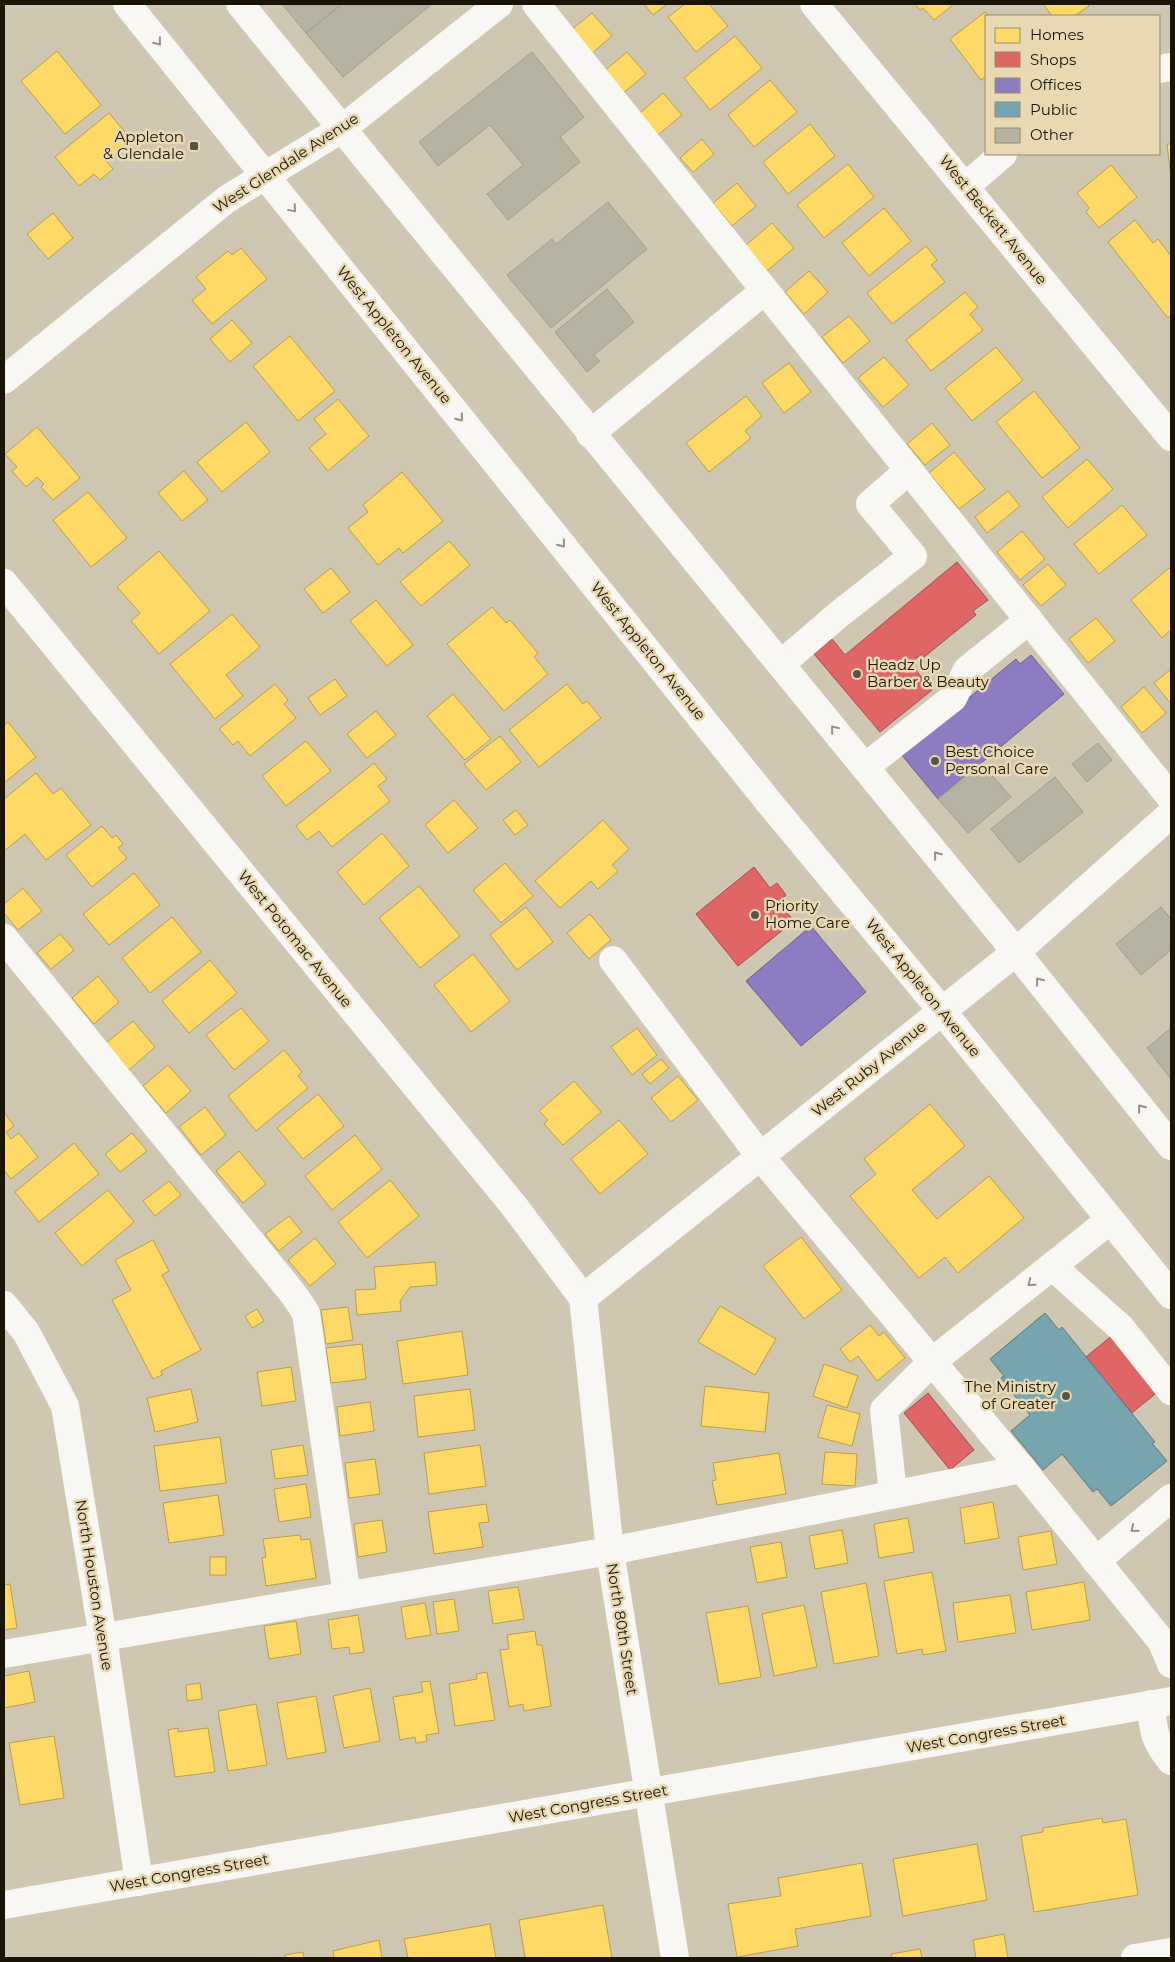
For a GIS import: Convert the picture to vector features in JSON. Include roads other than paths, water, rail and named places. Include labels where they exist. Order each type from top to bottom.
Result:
[{"type":"street","name":"West Appleton Avenue","points":[[127,4],[772,806],[942,1011],[1171,1295]]},
{"type":"street","points":[[240,4],[590,434],[1016,952],[1171,1146]]},
{"type":"street","name":"West Glendale Avenue","points":[[4,380],[227,199],[266,177],[342,128],[499,4]]},
{"type":"street","points":[[536,4],[1171,798]]},
{"type":"street","name":"West Beckett Avenue","points":[[814,4],[1171,436]]},
{"type":"street","points":[[966,186],[1001,155]]},
{"type":"street","points":[[590,434],[764,290]]},
{"type":"street","points":[[781,664],[838,615],[912,556],[870,504],[909,470]]},
{"type":"street","name":"West Potomac Avenue","points":[[4,583],[507,1198],[582,1298]]},
{"type":"street","points":[[865,767],[953,698],[968,670],[1029,620]]},
{"type":"street","name":"West Ruby Avenue","points":[[582,1298],[1016,952],[1171,814]]},
{"type":"street","points":[[4,938],[288,1287],[306,1313],[347,1596]]},
{"type":"street","points":[[614,960],[760,1156],[1022,1469],[1162,1642],[1171,1664]]},
{"type":"street","points":[[893,1494],[884,1410],[932,1361],[1110,1220]]},
{"type":"street","points":[[1052,1266],[1121,1328],[1171,1391]]},
{"type":"street","name":"North 80th Street","points":[[582,1298],[610,1551],[647,1793],[675,1958]]},
{"type":"street","name":"North Houston Avenue","points":[[4,1305],[26,1332],[65,1406],[103,1638],[139,1882]]},
{"type":"street","points":[[4,1654],[610,1551],[1022,1469]]},
{"type":"street","points":[[1096,1561],[1171,1498]]},
{"type":"street","points":[[1161,1703],[1154,1732],[1157,1744],[1171,1761]]},
{"type":"street","name":"West Congress Street","points":[[4,1905],[1161,1703]]},
{"type":"street","points":[[1135,1958],[1171,1952]]},
{"type":"place","name":"Appleton & Glendale","points":[[194,146]]},
{"type":"place","name":"Headz Up Barber & Beauty","points":[[857,674]]},
{"type":"place","name":"Best Choice Personal Care","points":[[935,761]]},
{"type":"place","name":"Priority Home Care","points":[[755,915]]},
{"type":"place","name":"The Ministry of Greater","points":[[1066,1396]]}]
